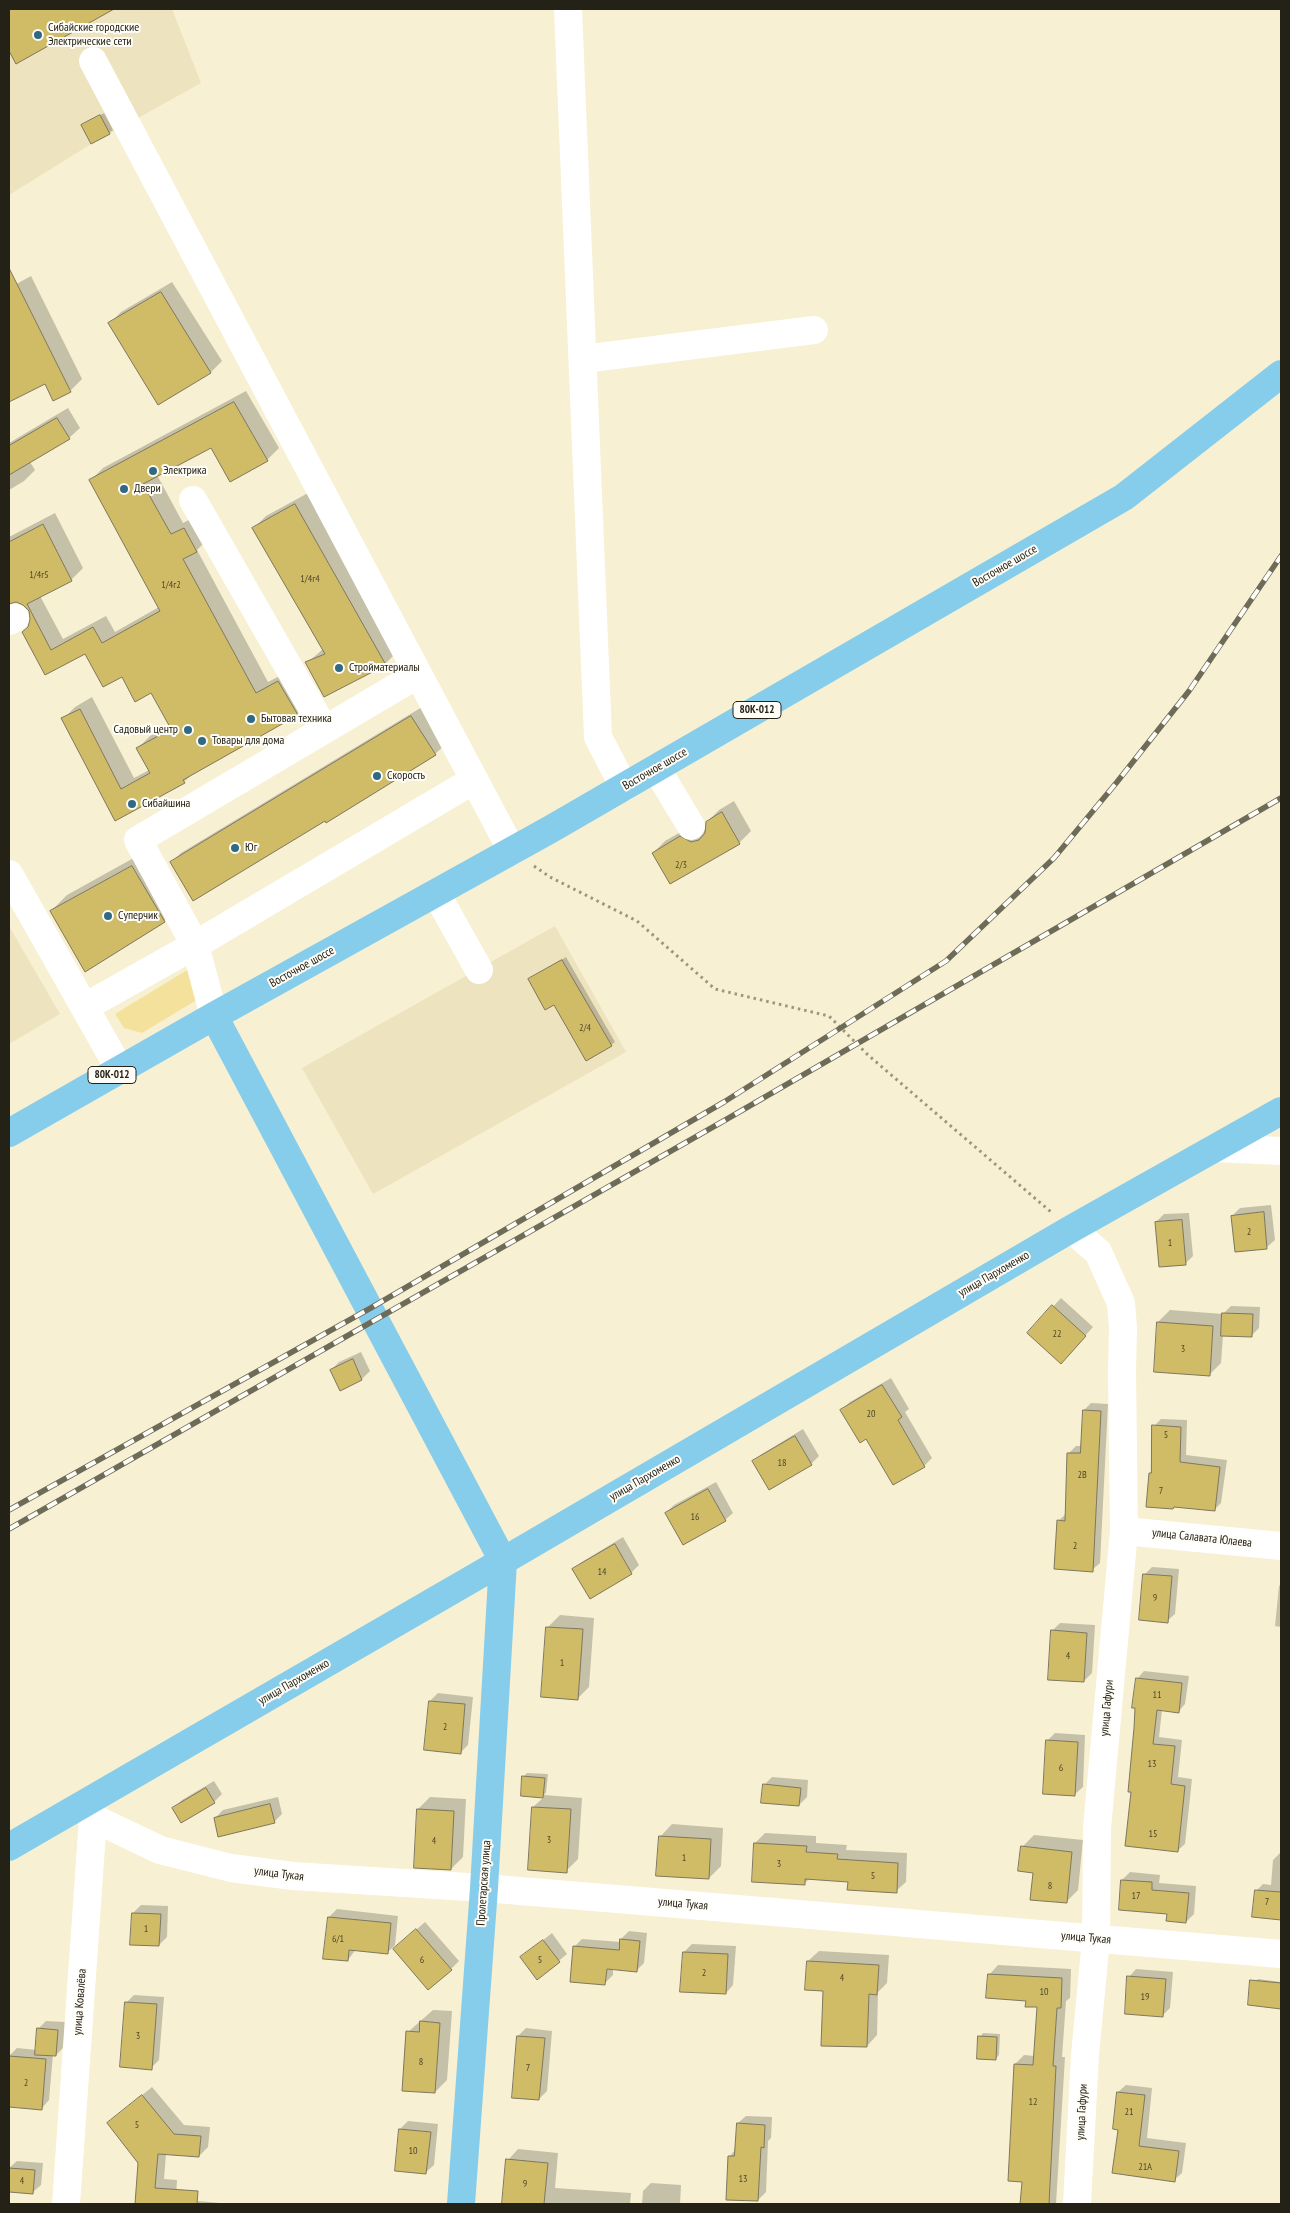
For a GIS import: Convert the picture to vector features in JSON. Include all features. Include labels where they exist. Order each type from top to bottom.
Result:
[{"type":"main road","name":"Восточное шоссе","points":[[9,1134],[214,1016],[512,851],[1124,497],[1281,374]]},
{"type":"main road","points":[[214,1016],[503,1561]]},
{"type":"main road","name":"улица Пархоменко","points":[[9,1847],[90,1810],[503,1561],[1071,1229],[1281,1111]]},
{"type":"main road","name":"Пролетарская улица","points":[[461,2204],[484,1888],[503,1561]]},
{"type":"street","points":[[568,9],[598,737],[624,787]]},
{"type":"street","points":[[93,61],[512,851]]},
{"type":"street","points":[[583,359],[814,330]]},
{"type":"street","points":[[193,500],[324,729]]},
{"type":"street","points":[[214,1016],[195,945],[138,840],[418,675]]},
{"type":"street","points":[[656,768],[691,826]]},
{"type":"street","points":[[85,1007],[195,945],[474,780]]},
{"type":"street","points":[[9,874],[120,1070]]},
{"type":"street","points":[[436,893],[479,970]]},
{"type":"street","points":[[1215,1148],[1281,1151]]},
{"type":"street","name":"улица Гафури","points":[[1071,1229],[1098,1252],[1121,1303],[1123,1328],[1124,1531],[1097,1828],[1096,1939],[1085,2056],[1076,2204]]},
{"type":"street","name":"улица Салавата Юлаева","points":[[1124,1531],[1281,1546]]},
{"type":"street","name":"улица Тукая","points":[[90,1810],[160,1850],[231,1868],[293,1876],[484,1888],[1281,1954]]},
{"type":"street","name":"улица Ковалёва","points":[[66,2204],[90,1810]]},
{"type":"path","points":[[512,851],[550,877],[636,921],[715,990],[829,1016],[868,1054],[1071,1229]]},
{"type":"shaded area","points":[[9,9],[172,9],[201,83],[91,144],[9,195]]},
{"type":"shaded area","points":[[9,926],[60,1014],[9,1044]]},
{"type":"shaded area","points":[[555,926],[626,1052],[373,1194],[302,1068]]},
{"type":"shaded area","points":[[192,967],[199,979],[195,1001],[142,1033],[124,1028],[115,1014]]},
{"type":"building","name":"Сибайские городские Электрические сети","points":[[9,9],[114,9],[16,64],[9,51]]},
{"type":"building","points":[[100,115],[110,134],[91,144],[81,125]]},
{"type":"building","points":[[9,268],[71,392],[53,401],[45,384],[9,402]]},
{"type":"building","points":[[161,292],[211,373],[158,405],[108,323]]},
{"type":"building","points":[[234,402],[268,461],[230,482],[211,448],[143,484],[171,534],[184,528],[197,552],[183,559],[256,693],[278,681],[298,715],[183,780],[185,783],[115,821],[61,718],[80,709],[121,789],[150,773],[136,748],[171,729],[151,693],[135,702],[122,677],[103,687],[85,654],[45,675],[22,632],[28,627],[29,611],[23,605],[16,602],[9,604],[9,542],[43,524],[72,581],[27,604],[51,650],[93,627],[102,643],[160,611],[89,480]]},
{"type":"building","points":[[57,418],[70,439],[9,475],[9,446]]},
{"type":"building","points":[[295,504],[386,665],[324,697],[305,662],[325,654],[252,528]]},
{"type":"building","points":[[411,716],[436,755],[326,823],[325,821],[193,901],[170,862]]},
{"type":"building","points":[[722,812],[740,844],[670,884],[652,853],[680,836],[691,842],[699,840],[705,833],[706,822]]},
{"type":"building","name":"Суперчик","points":[[132,866],[165,922],[85,972],[50,911]]},
{"type":"building","points":[[562,960],[612,1046],[586,1061],[554,1005],[545,1010],[528,979]]},
{"type":"building","points":[[1264,1212],[1267,1249],[1235,1252],[1231,1216]]},
{"type":"building","points":[[1182,1220],[1186,1265],[1159,1267],[1155,1222]]},
{"type":"building","points":[[1052,1305],[1086,1336],[1061,1364],[1027,1333]]},
{"type":"building","points":[[1222,1313],[1253,1314],[1252,1337],[1221,1336]]},
{"type":"building","points":[[1157,1322],[1213,1326],[1210,1376],[1154,1372]]},
{"type":"building","points":[[353,1359],[362,1380],[340,1391],[330,1370]]},
{"type":"building","points":[[882,1385],[902,1417],[898,1420],[925,1467],[893,1485],[866,1439],[860,1443],[840,1410]]},
{"type":"building","points":[[1083,1410],[1101,1411],[1093,1572],[1054,1569],[1057,1520],[1065,1521],[1067,1453],[1080,1453]]},
{"type":"building","points":[[1152,1425],[1181,1427],[1180,1462],[1220,1467],[1215,1511],[1174,1507],[1173,1509],[1146,1507],[1149,1473],[1151,1473]]},
{"type":"building","points":[[795,1436],[812,1465],[769,1490],[752,1461]]},
{"type":"building","points":[[708,1489],[726,1521],[683,1545],[665,1513]]},
{"type":"building","points":[[615,1544],[632,1574],[590,1599],[572,1569]]},
{"type":"building","points":[[1143,1574],[1172,1576],[1168,1623],[1139,1620]]},
{"type":"building","points":[[546,1627],[583,1629],[578,1700],[541,1697]]},
{"type":"building","points":[[1051,1630],[1087,1633],[1084,1682],[1048,1680]]},
{"type":"building","points":[[1136,1678],[1182,1683],[1179,1713],[1157,1710],[1153,1744],[1175,1746],[1171,1784],[1185,1786],[1178,1852],[1125,1846],[1131,1792],[1128,1792],[1135,1708],[1132,1708]]},
{"type":"building","points":[[429,1701],[465,1704],[461,1754],[424,1750]]},
{"type":"building","points":[[1046,1740],[1078,1742],[1075,1796],[1043,1794]]},
{"type":"building","points":[[522,1776],[545,1778],[543,1798],[521,1796]]},
{"type":"building","points":[[763,1784],[801,1788],[799,1806],[761,1803]]},
{"type":"building","points":[[206,1788],[215,1803],[181,1823],[172,1808]]},
{"type":"building","points":[[270,1804],[275,1823],[218,1837],[214,1818]]},
{"type":"building","points":[[532,1807],[571,1809],[567,1873],[528,1870]]},
{"type":"building","points":[[417,1809],[454,1811],[451,1870],[414,1868]]},
{"type":"building","points":[[659,1836],[711,1839],[709,1879],[656,1876]]},
{"type":"building","points":[[754,1843],[807,1846],[806,1852],[838,1854],[837,1859],[898,1863],[897,1893],[847,1890],[848,1882],[805,1879],[805,1885],[752,1882]]},
{"type":"building","points":[[1021,1846],[1072,1852],[1067,1903],[1030,1900],[1033,1873],[1018,1871]]},
{"type":"building","points":[[1121,1880],[1152,1882],[1152,1890],[1189,1893],[1186,1923],[1166,1921],[1167,1914],[1119,1910]]},
{"type":"building","points":[[1255,1890],[1281,1892],[1281,1920],[1252,1917]]},
{"type":"building","points":[[132,1913],[161,1914],[159,1946],[130,1945]]},
{"type":"building","points":[[328,1917],[391,1923],[388,1954],[349,1950],[348,1961],[323,1959]]},
{"type":"building","points":[[416,1929],[452,1970],[428,1990],[393,1949]]},
{"type":"building","points":[[620,1939],[640,1941],[637,1972],[607,1969],[605,1985],[570,1982],[573,1946],[619,1950]]},
{"type":"building","points":[[543,1940],[560,1962],[537,1980],[520,1957]]},
{"type":"building","points":[[683,1952],[728,1954],[726,1994],[680,1992]]},
{"type":"building","points":[[807,1961],[879,1965],[877,1995],[869,1994],[867,2047],[821,2046],[823,1991],[805,1990]]},
{"type":"building","points":[[988,1974],[1062,1978],[1061,2008],[1057,2008],[1053,2066],[1056,2066],[1049,2204],[1020,2204],[1022,2182],[1008,2181],[1014,2064],[1033,2065],[1037,2007],[1025,2007],[1026,2001],[986,1998]]},
{"type":"building","points":[[1127,1976],[1166,1979],[1163,2017],[1125,2014]]},
{"type":"building","points":[[1250,1980],[1281,1983],[1281,2009],[1248,2005]]},
{"type":"building","points":[[125,2002],[157,2004],[152,2070],[120,2067]]},
{"type":"building","points":[[420,2021],[440,2023],[435,2093],[402,2091],[406,2031],[419,2032]]},
{"type":"building","points":[[37,2028],[58,2030],[56,2056],[35,2055]]},
{"type":"building","points":[[517,2036],[545,2038],[539,2100],[512,2098]]},
{"type":"building","points":[[978,2036],[997,2037],[996,2060],[977,2059]]},
{"type":"building","points":[[9,2056],[46,2059],[42,2110],[9,2107]]},
{"type":"building","points":[[1117,2092],[1145,2095],[1139,2146],[1179,2151],[1175,2182],[1112,2173],[1118,2130],[1113,2129]]},
{"type":"building","points":[[142,2095],[174,2134],[201,2136],[199,2157],[158,2154],[155,2188],[198,2191],[197,2204],[135,2204],[138,2163],[107,2123]]},
{"type":"building","points":[[737,2123],[765,2125],[764,2148],[761,2147],[758,2201],[726,2200],[728,2156],[734,2156]]},
{"type":"building","points":[[399,2129],[431,2132],[426,2174],[395,2171]]},
{"type":"building","points":[[506,2159],[548,2163],[544,2204],[502,2204]]},
{"type":"building","points":[[9,2168],[35,2170],[33,2194],[9,2192]]},
{"type":"railway","points":[[9,1510],[369,1309],[724,1102],[946,961],[1054,858],[1117,782],[1189,691],[1281,556]]},
{"type":"railway","points":[[9,1529],[727,1119],[1281,798]]},
{"type":"place","name":"Сибайские городские Электрические сети","points":[[38,35]]},
{"type":"place","name":"Электрика","points":[[153,471]]},
{"type":"place","name":"Двери","points":[[124,489]]},
{"type":"place","name":"Стройматериалы","points":[[339,668]]},
{"type":"place","name":"Бытовая техника","points":[[251,719]]},
{"type":"place","name":"Садовый центр","points":[[188,730]]},
{"type":"place","name":"Товары для дома","points":[[202,741]]},
{"type":"place","name":"Скорость","points":[[377,776]]},
{"type":"place","name":"Сибайшина","points":[[132,804]]},
{"type":"place","name":"Юг","points":[[235,848]]},
{"type":"place","name":"Суперчик","points":[[108,916]]}]
